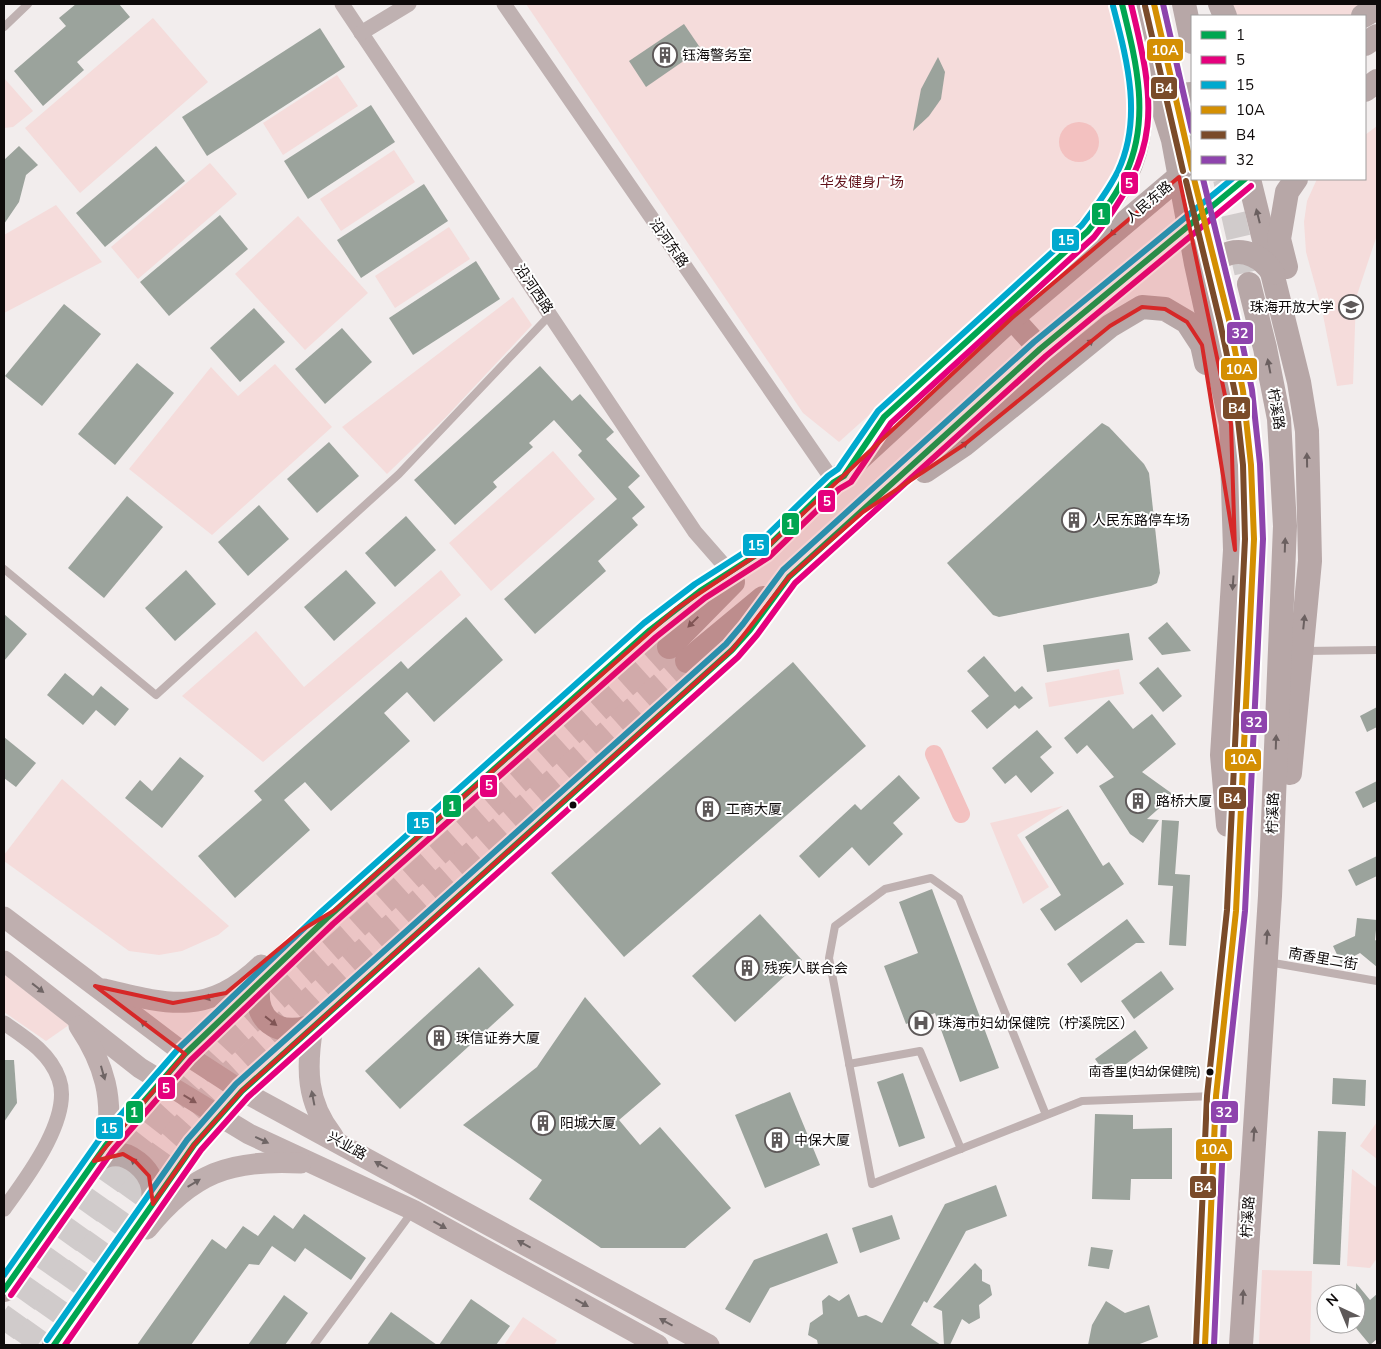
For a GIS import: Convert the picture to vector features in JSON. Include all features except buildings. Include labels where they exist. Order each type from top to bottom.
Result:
[{"type":"main road","points":[[839,479],[884,417],[1088,231],[1109,206],[1133,162],[1141,121],[1140,82],[1122,4]]},
{"type":"main road","points":[[1135,4],[1154,80],[1173,140],[1186,171],[1190,224],[1239,368],[1248,432],[1254,508],[1254,563],[1236,912],[1216,1096],[1205,1345]]},
{"type":"main road","points":[[1154,4],[1165,54]]},
{"type":"main road","points":[[1184,4],[1191,37]]},
{"type":"main road","points":[[1365,15],[1377,8]]},
{"type":"main road","points":[[1366,43],[1377,36]]},
{"type":"main road","points":[[1154,80],[1165,90],[1172,93],[1191,94]]},
{"type":"main road","points":[[1366,89],[1377,81]]},
{"type":"main road","points":[[1366,106],[1377,98]]},
{"type":"main road","name":"人民东路","points":[[4,1290],[100,1153],[160,1081],[259,981],[335,910],[650,630],[676,609],[764,550],[1012,318],[1186,171]]},
{"type":"main road","points":[[687,661],[863,512],[1040,349],[1246,180]]},
{"type":"main road","points":[[1247,180],[1299,382],[1306,430],[1310,561],[1286,817],[1270,896]]},
{"type":"main road","points":[[1295,180],[1287,192],[1279,239],[1299,324],[1299,382]]},
{"type":"main road","points":[[1236,912],[1222,755],[1235,550],[1231,424],[1211,290],[1203,278],[1208,268],[1220,257],[1231,253],[1254,255],[1266,264],[1272,273]]},
{"type":"main road","name":"柠溪路","points":[[1241,1345],[1270,896],[1285,526],[1279,419],[1265,348],[1249,284]]},
{"type":"main road","points":[[863,512],[965,444],[1110,326],[1142,307],[1165,309],[1187,322],[1202,346],[1214,405],[1235,550]]},
{"type":"main road","points":[[1012,318],[1040,349]]},
{"type":"main road","points":[[669,647],[764,550]]},
{"type":"main road","points":[[54,1345],[194,1145],[242,1091],[732,650],[750,630],[788,576]]},
{"type":"main road","points":[[95,986],[146,1000],[173,1003],[200,1000],[226,993],[251,975],[300,931],[335,910]]},
{"type":"main road","name":"兴业路","points":[[4,917],[185,1054],[242,1091],[336,1140],[709,1345]]},
{"type":"main road","name":"兴业路","points":[[4,961],[160,1081],[249,1134],[413,1210],[658,1345]]},
{"type":"main road","points":[[259,981],[258,1001],[264,1017],[284,1030],[297,1031],[313,1026]]},
{"type":"main road","points":[[72,1015],[90,1041],[109,1093],[110,1120],[100,1153],[123,1154],[135,1161],[149,1176],[154,1188],[153,1204]]},
{"type":"main road","points":[[313,1026],[309,1050],[309,1074],[314,1106],[322,1123],[336,1140]]},
{"type":"main road","points":[[79,1309],[167,1205],[185,1188],[204,1177],[245,1164],[276,1162],[313,1164]]},
{"type":"street","name":"沿河西路","points":[[342,4],[695,532],[730,572]]},
{"type":"street","points":[[361,33],[409,4]]},
{"type":"street","name":"沿河东路","points":[[504,4],[839,479]]},
{"type":"street","points":[[4,1023],[42,1052],[55,1070],[61,1091],[56,1120],[41,1157],[4,1210]]},
{"type":"lane","points":[[4,27],[28,4]]},
{"type":"lane","points":[[4,570],[156,696],[399,474],[551,314]]},
{"type":"lane","points":[[1301,651],[1377,650]]},
{"type":"lane","points":[[1046,1115],[959,898],[931,878],[886,889],[835,926],[829,958],[872,1184],[1082,1101],[1216,1096]]},
{"type":"lane","name":"南香里二街","points":[[1265,962],[1377,981]]},
{"type":"lane","points":[[849,1064],[920,1051],[961,1149]]},
{"type":"lane","points":[[314,1345],[413,1210]]},
{"type":"highlighted area","points":[[1179,177],[1231,424],[1235,550],[1202,345],[1187,322],[1165,309],[1142,307],[1110,326],[965,444],[863,512],[789,577],[732,650],[242,1091],[194,1145],[153,1204],[149,1176],[135,1161],[123,1154],[94,1161],[185,1054],[95,986],[173,1003],[226,993],[300,931],[335,910],[676,609],[764,550],[1012,318]]},
{"type":"green space","name":"华发健身广场","points":[[526,4],[1115,4],[1132,91],[1128,152],[1084,222],[839,442],[803,413]]},
{"type":"green space","points":[[1227,4],[1375,4],[1356,15],[1230,15]]},
{"type":"green space","points":[[153,18],[208,82],[80,193],[25,128]]},
{"type":"green space","points":[[337,75],[358,106],[283,155],[263,123]]},
{"type":"green space","points":[[4,78],[33,111],[13,127],[4,128]]},
{"type":"green space","points":[[1377,126],[1377,235],[1356,298],[1353,384],[1337,386],[1322,310],[1306,252],[1304,222],[1307,201],[1317,180],[1366,180],[1366,134]]},
{"type":"green space","points":[[394,150],[415,182],[341,231],[320,199]]},
{"type":"green space","points":[[210,163],[237,194],[138,279],[111,247]]},
{"type":"green space","points":[[56,205],[102,262],[4,313],[4,235]]},
{"type":"green space","points":[[298,216],[368,293],[305,350],[235,274]]},
{"type":"green space","points":[[449,227],[470,259],[395,308],[375,276]]},
{"type":"green space","points":[[513,297],[532,325],[445,418],[387,474],[342,427]]},
{"type":"green space","points":[[275,364],[332,427],[212,535],[129,469],[211,367],[238,396]]},
{"type":"green space","points":[[553,451],[595,499],[491,591],[449,543]]},
{"type":"green space","points":[[441,570],[461,595],[263,762],[182,696],[256,631],[304,687]]},
{"type":"green space","points":[[1119,669],[1124,694],[1049,707],[1045,683]]},
{"type":"green space","points":[[62,779],[229,926],[218,935],[182,951],[159,955],[129,951],[4,861],[4,855]]},
{"type":"green space","points":[[1063,806],[1017,835],[1049,887],[1023,904],[990,823]]},
{"type":"green space","points":[[4,974],[69,1025],[46,1041],[4,1012]]},
{"type":"green space","points":[[1377,1122],[1377,1159],[1360,1146]]},
{"type":"green space","points":[[1352,1169],[1377,1188],[1377,1258],[1370,1268],[1347,1266]]},
{"type":"green space","points":[[1262,1270],[1312,1271],[1310,1345],[1259,1345]]},
{"type":"green space","points":[[523,1317],[557,1340],[554,1345],[504,1345]]},
{"type":"shaded area","points":[[1083,122],[1090,125],[1096,131],[1099,142],[1098,150],[1090,159],[1083,162],[1075,162],[1068,159],[1060,150],[1059,138],[1062,131],[1071,123]]},
{"type":"waterway","points":[[934,754],[961,814]]},
{"type":"tunnel","points":[[1165,53],[1191,165]]},
{"type":"tunnel","points":[[1194,180],[1221,290]]},
{"type":"tunnel","points":[[1225,180],[1249,284]]},
{"type":"tunnel","points":[[4,1332],[125,1162],[165,1111],[224,1046],[669,647]]},
{"type":"tunnel","points":[[23,1345],[166,1144],[232,1071],[687,661]]},
{"type":"transit line","name":"1","points":[[4,1290],[106,1145],[185,1054],[327,918],[650,630],[700,591],[764,550],[834,482],[844,476],[884,417],[1088,231],[1118,189],[1134,152],[1138,131],[1139,89],[1122,4]]},
{"type":"transit line","name":"5","points":[[11,1295],[113,1150],[191,1060],[333,924],[656,637],[705,598],[769,557],[839,489],[851,482],[891,423],[1094,237],[1116,206],[1132,178],[1142,152],[1147,126],[1148,100],[1145,71],[1131,4]]},
{"type":"transit line","name":"10A","points":[[1154,4],[1191,165]]},
{"type":"transit line","name":"32","points":[[1163,4],[1191,127]]},
{"type":"transit line","name":"15","points":[[4,1275],[99,1140],[179,1048],[321,912],[644,623],[695,584],[759,543],[828,476],[838,469],[878,411],[1082,225],[1106,192],[1118,171],[1126,151],[1130,130],[1130,89],[1123,47],[1113,6]]},
{"type":"transit line","name":"B4","points":[[1145,6],[1183,171]]},
{"type":"transit line","name":"10A","points":[[1194,180],[1229,320],[1243,391],[1251,465],[1254,539],[1236,911],[1216,1096],[1205,1345]]},
{"type":"transit line","name":"32","points":[[1203,180],[1237,318],[1252,390],[1260,464],[1263,539],[1245,911],[1225,1097],[1214,1345]]},
{"type":"transit line","name":"15","points":[[47,1340],[187,1140],[236,1084],[726,644],[783,570],[1034,342],[1231,180]]},
{"type":"transit line","name":"1","points":[[54,1345],[194,1145],[242,1091],[732,650],[750,630],[789,577],[1040,349],[1244,180]]},
{"type":"transit line","name":"B4","points":[[1186,181],[1235,393],[1243,465],[1245,539],[1227,910],[1207,1096],[1196,1345]]},
{"type":"transit line","name":"5","points":[[65,1345],[201,1150],[248,1097],[738,657],[757,635],[795,583],[1046,356],[1251,186]]},
{"type":"place","name":"钰海警务室","points":[[665,55]]},
{"type":"place","name":"珠海开放大学","points":[[1351,307]]},
{"type":"place","name":"人民东路停车场","points":[[1074,520]]},
{"type":"place","name":"路桥大厦","points":[[1138,801]]},
{"type":"place","name":"工商大厦","points":[[708,809]]},
{"type":"place","name":"残疾人联合会","points":[[747,968]]},
{"type":"place","name":"珠海市妇幼保健院（柠溪院区）","points":[[921,1023]]},
{"type":"place","name":"珠信证券大厦","points":[[439,1038]]},
{"type":"place","name":"南香里(妇幼保健院)","points":[[1210,1072]]},
{"type":"place","name":"阳城大厦","points":[[543,1123]]},
{"type":"place","name":"中保大厦","points":[[777,1140]]}]
